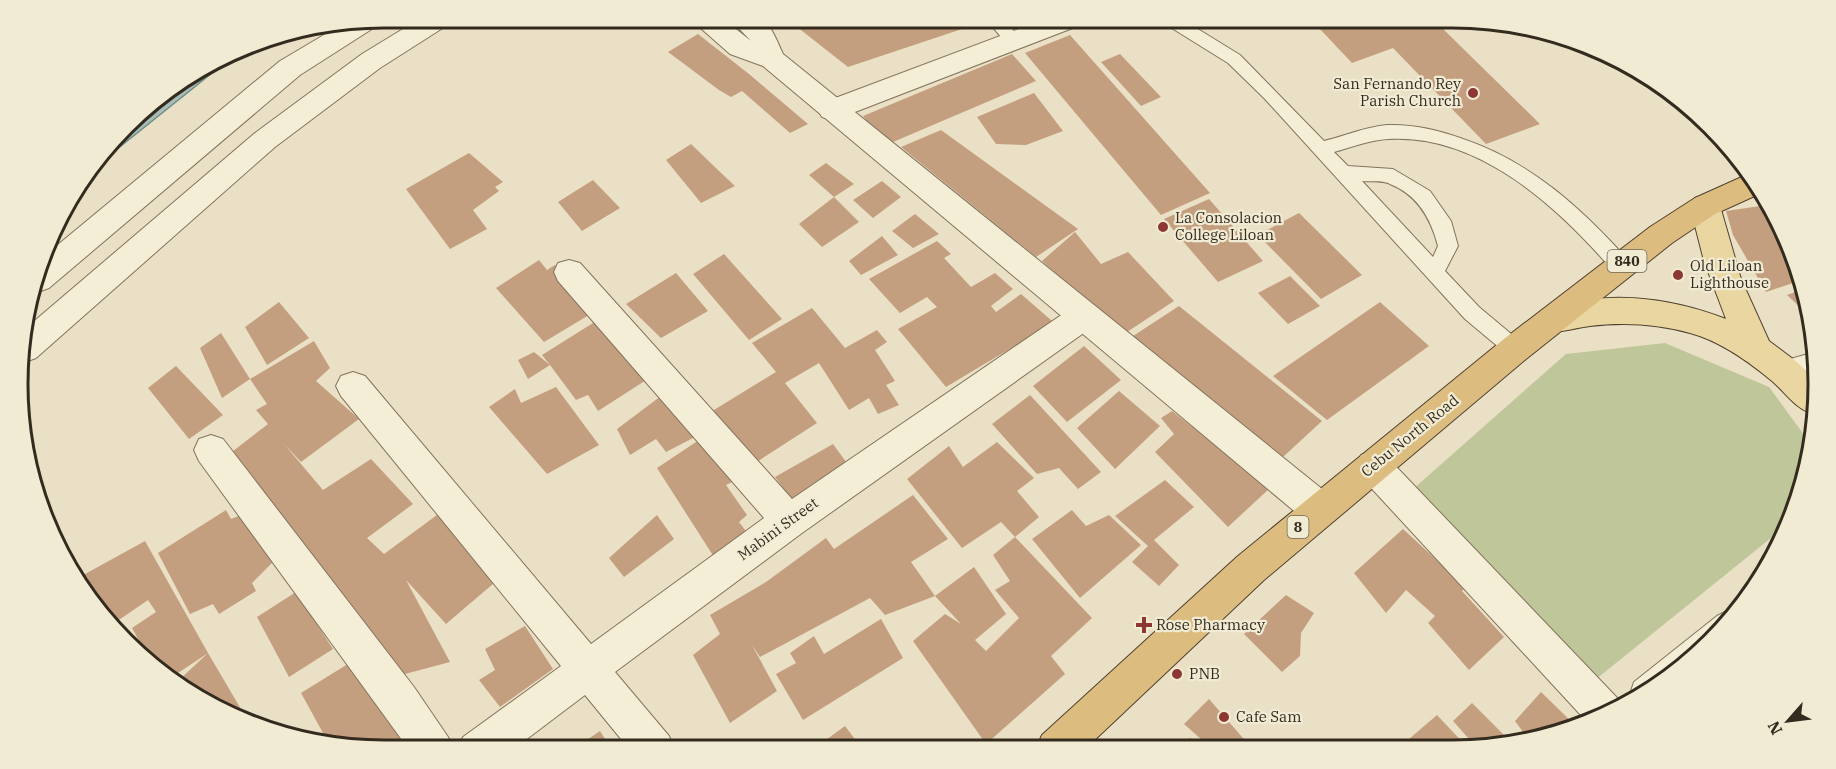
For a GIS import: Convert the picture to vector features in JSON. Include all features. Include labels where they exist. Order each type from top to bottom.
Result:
[{"type":"highway","name":"840","points":[[1552,320],[1661,235],[1705,207],[1747,186]]},
{"type":"highway","name":"Cebu North Road","points":[[1066,740],[1251,568],[1319,509],[1552,320]]},
{"type":"main road","points":[[1705,207],[1711,240],[1723,277],[1756,348]]},
{"type":"main road","name":"Cebu North Road","points":[[1552,320],[1605,310],[1655,311],[1715,328],[1756,348],[1783,369],[1808,394]]},
{"type":"street","points":[[31,342],[265,140],[371,61],[424,28]]},
{"type":"street","points":[[717,28],[739,46],[772,59],[1319,509]]},
{"type":"street","points":[[754,28],[762,34],[772,59]]},
{"type":"street","points":[[832,110],[1046,28]]},
{"type":"street","points":[[46,272],[290,68],[351,30]]},
{"type":"street","points":[[569,272],[789,521]]},
{"type":"street","name":"Mabini Street","points":[[492,740],[789,521],[1084,316]]},
{"type":"street","points":[[353,386],[647,740]]},
{"type":"street","points":[[211,450],[400,701],[427,740]]},
{"type":"street","points":[[1373,465],[1601,707]]},
{"type":"lane","points":[[1002,28],[1013,40]]},
{"type":"lane","points":[[1184,28],[1234,59],[1472,312],[1515,350]]},
{"type":"lane","points":[[1321,149],[1386,132],[1414,132],[1441,138],[1484,154],[1541,188],[1593,233],[1621,266]]},
{"type":"lane","points":[[1341,173],[1393,177],[1423,196],[1441,221],[1448,246],[1435,272]]},
{"type":"lane","points":[[1783,369],[1807,363]]},
{"type":"green space","points":[[1665,343],[1769,387],[1804,434],[1801,454],[1789,499],[1774,536],[1595,680],[1412,490],[1566,354]]},
{"type":"water","points":[[213,73],[120,147],[168,102]]},
{"type":"building","points":[[798,28],[965,28],[848,67]]},
{"type":"building","name":"San Fernando Rey Parish Church","points":[[1319,28],[1442,28],[1540,124],[1486,144],[1393,48],[1352,63]]},
{"type":"building","points":[[698,34],[808,124],[790,133],[742,91],[731,97],[668,52]]},
{"type":"building","points":[[1070,35],[1210,193],[1161,215],[1025,53]]},
{"type":"building","points":[[1012,54],[1036,81],[886,145],[863,116]]},
{"type":"building","points":[[1120,54],[1161,97],[1141,106],[1101,62]]},
{"type":"building","points":[[1034,93],[1063,131],[1026,145],[996,144],[977,117]]},
{"type":"building","points":[[941,130],[1078,229],[1036,257],[901,147]]},
{"type":"building","points":[[691,144],[735,186],[701,203],[666,160]]},
{"type":"building","points":[[469,153],[503,182],[495,187],[499,191],[473,210],[487,229],[450,249],[406,189]]},
{"type":"building","points":[[826,163],[854,184],[834,197],[809,175]]},
{"type":"building","points":[[593,180],[620,208],[582,231],[558,202]]},
{"type":"building","points":[[882,181],[901,197],[873,218],[853,200]]},
{"type":"building","points":[[834,197],[859,222],[822,247],[799,224]]},
{"type":"building","points":[[1209,199],[1263,261],[1218,282],[1164,219]]},
{"type":"building","points":[[1759,206],[1771,227],[1793,283],[1766,292],[1733,235],[1726,211]]},
{"type":"building","points":[[1299,213],[1362,275],[1321,299],[1258,235]]},
{"type":"building","points":[[915,214],[939,234],[913,248],[892,231]]},
{"type":"building","points":[[1075,232],[1101,264],[1128,252],[1174,301],[1124,334],[1042,261]]},
{"type":"building","points":[[882,236],[898,255],[861,275],[849,261]]},
{"type":"building","points":[[937,241],[951,254],[944,258],[971,287],[995,273],[1013,289],[991,306],[996,312],[1021,294],[1059,327],[1029,347],[1023,341],[946,387],[898,329],[937,307],[927,297],[900,313],[869,279]]},
{"type":"building","points":[[724,254],[782,319],[749,340],[693,274]]},
{"type":"building","points":[[539,260],[547,270],[555,265],[579,292],[589,315],[544,342],[496,288]]},
{"type":"building","points":[[676,273],[708,311],[661,338],[626,304]]},
{"type":"building","points":[[1290,276],[1320,306],[1288,324],[1258,293]]},
{"type":"building","points":[[1795,292],[1799,306],[1787,295]]},
{"type":"building","points":[[279,302],[309,338],[267,365],[245,327]]},
{"type":"building","points":[[1380,302],[1429,346],[1327,420],[1273,376]]},
{"type":"building","points":[[1179,306],[1322,421],[1283,457],[1133,336]]},
{"type":"building","points":[[812,308],[845,348],[877,330],[887,342],[875,350],[895,381],[886,385],[899,405],[878,414],[869,398],[849,410],[819,363],[785,383],[817,423],[749,467],[709,413],[776,372],[752,343]]},
{"type":"building","points":[[601,318],[654,375],[598,411],[588,395],[576,400],[542,355]]},
{"type":"building","points":[[221,333],[250,379],[222,398],[200,348]]},
{"type":"building","points":[[314,341],[330,368],[316,381],[359,419],[301,462],[284,444],[323,490],[371,459],[413,504],[367,538],[384,554],[441,512],[500,578],[446,624],[406,580],[450,662],[390,678],[228,455],[268,424],[256,410],[267,404],[250,379]]},
{"type":"building","points":[[1084,346],[1121,380],[1067,422],[1033,386]]},
{"type":"building","points":[[534,352],[550,365],[528,379],[518,360]]},
{"type":"building","points":[[176,366],[223,415],[189,439],[148,388]]},
{"type":"building","points":[[556,387],[599,445],[547,474],[489,407],[515,389],[521,403]]},
{"type":"building","points":[[1119,391],[1160,426],[1115,469],[1077,428]]},
{"type":"building","points":[[665,393],[695,437],[666,452],[656,439],[630,455],[617,429]]},
{"type":"building","points":[[1030,395],[1101,472],[1078,489],[1059,468],[1037,474],[992,424]]},
{"type":"building","points":[[1172,411],[1270,488],[1228,527],[1155,452],[1174,434],[1161,418]]},
{"type":"building","points":[[705,436],[734,481],[726,485],[747,515],[739,522],[752,539],[714,557],[657,468]]},
{"type":"building","points":[[997,442],[1034,478],[1017,491],[1039,517],[1015,537],[1001,522],[962,548],[907,479],[949,446],[963,467]]},
{"type":"building","points":[[833,444],[852,470],[797,507],[775,477]]},
{"type":"building","points":[[1165,480],[1194,507],[1154,540],[1179,565],[1159,586],[1132,562],[1148,546],[1115,516]]},
{"type":"building","points":[[913,495],[948,539],[911,562],[935,596],[885,615],[870,598],[760,657],[752,645],[777,691],[730,723],[693,655],[720,634],[710,615],[766,582],[826,538],[834,549]]},
{"type":"building","points":[[226,510],[231,519],[244,514],[275,560],[252,583],[256,591],[219,614],[213,604],[190,614],[158,553]]},
{"type":"building","points":[[1072,510],[1086,526],[1109,515],[1141,545],[1080,598],[1032,539]]},
{"type":"building","points":[[657,515],[674,539],[624,577],[609,558]]},
{"type":"building","points":[[1403,529],[1466,587],[1462,591],[1504,637],[1469,670],[1428,623],[1435,616],[1406,590],[1386,613],[1354,573]]},
{"type":"building","points":[[1015,537],[1092,618],[1051,656],[1065,674],[991,740],[983,740],[913,641],[945,614],[961,624],[935,596],[974,567],[1006,614],[975,640],[986,651],[1019,618],[995,590],[1010,581],[993,555]]},
{"type":"building","points":[[145,541],[208,653],[177,674],[140,643],[132,628],[156,612],[148,600],[118,620],[84,575]]},
{"type":"building","points":[[296,592],[333,649],[289,677],[257,617]]},
{"type":"building","points":[[1286,595],[1314,613],[1301,633],[1300,656],[1282,672],[1244,634]]},
{"type":"building","points":[[881,619],[903,658],[803,720],[776,674],[796,663],[790,653],[814,636],[824,654]]},
{"type":"building","points":[[525,626],[553,669],[500,707],[479,680],[495,670],[485,649]]},
{"type":"building","points":[[208,653],[242,710],[206,693],[182,677]]},
{"type":"building","points":[[359,657],[406,740],[361,740],[324,735],[301,693]]},
{"type":"building","points":[[1541,692],[1570,720],[1524,733],[1515,721]]},
{"type":"building","points":[[1209,699],[1245,740],[1202,740],[1184,724]]},
{"type":"building","points":[[1472,703],[1505,736],[1470,740],[1453,721]]},
{"type":"building","points":[[1437,715],[1460,740],[1410,740]]},
{"type":"building","points":[[845,726],[856,740],[826,740]]},
{"type":"building","points":[[600,731],[606,740],[587,740]]},
{"type":"place","name":"San Fernando Rey Parish Church","points":[[1473,93]]},
{"type":"place","name":"La Consolacion College Liloan","points":[[1163,227]]},
{"type":"place","name":"Old Liloan Lighthouse","points":[[1678,275]]},
{"type":"place","name":"Rose Pharmacy","points":[[1144,625]]},
{"type":"place","name":"PNB","points":[[1177,674]]},
{"type":"place","name":"Cafe Sam","points":[[1224,717]]}]
